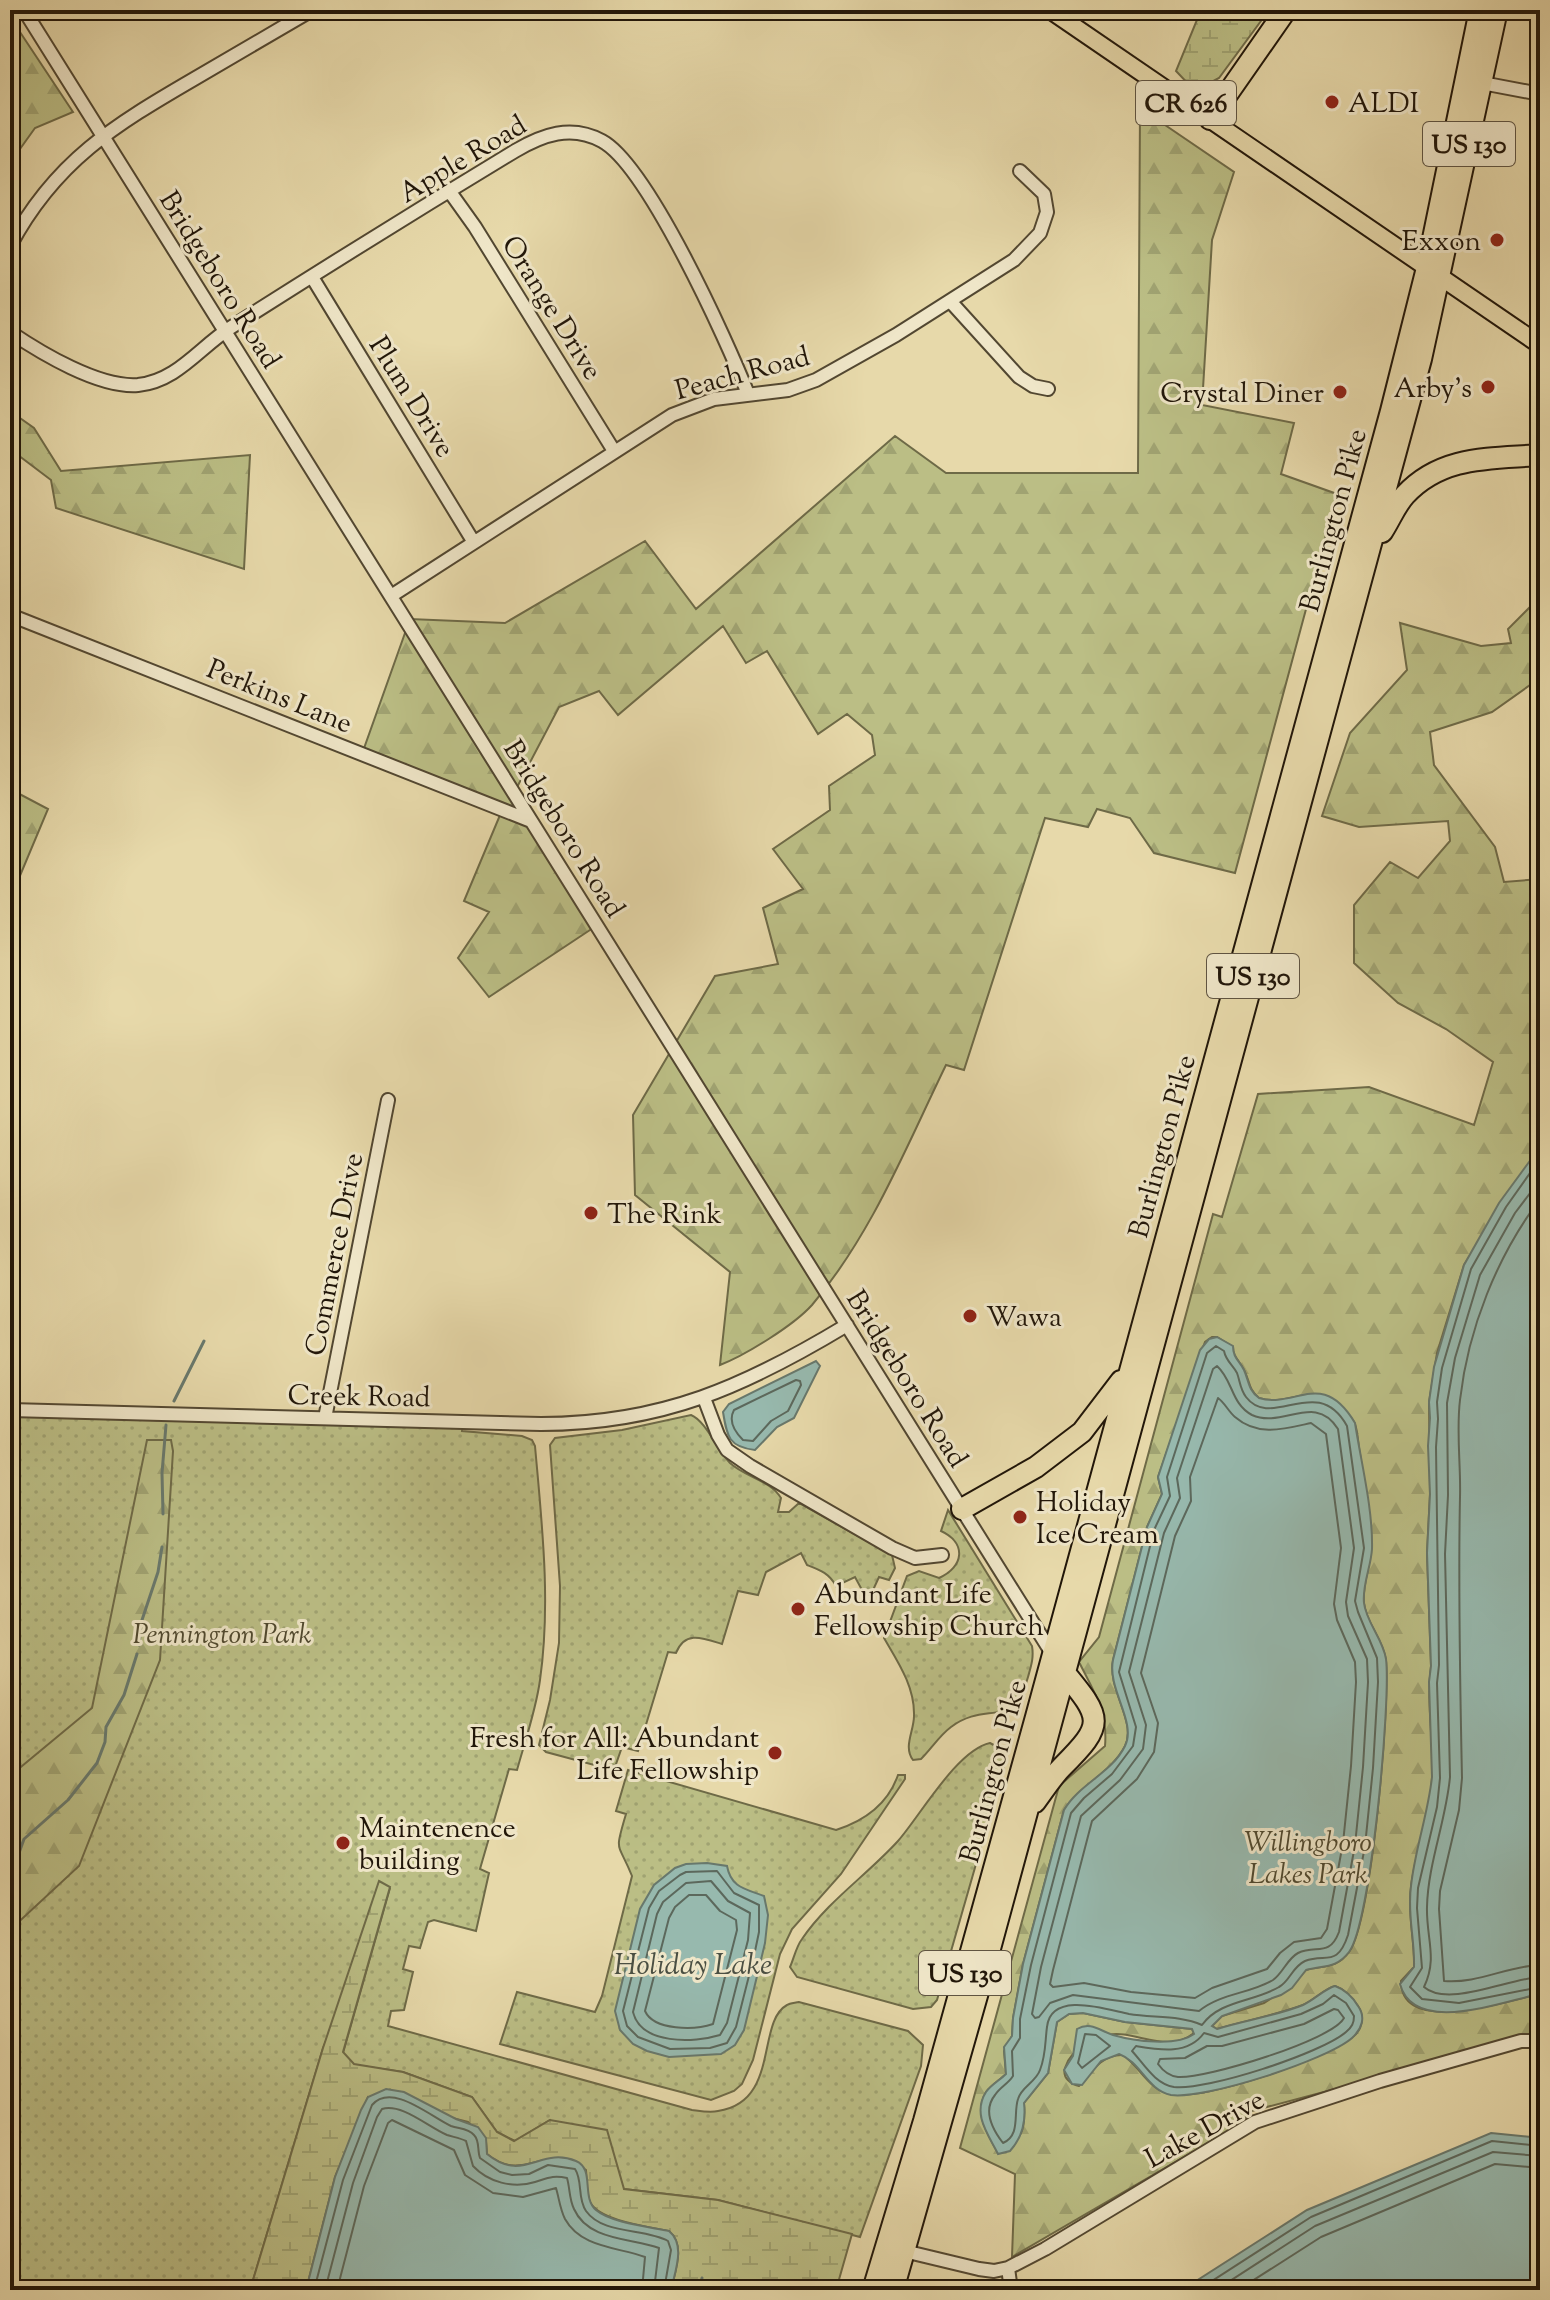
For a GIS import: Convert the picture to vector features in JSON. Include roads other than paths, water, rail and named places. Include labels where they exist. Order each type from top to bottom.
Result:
[{"type":"highway","points":[[1210,119],[1286,10]]},
{"type":"highway","name":"Burlington Pike","points":[[873,2290],[924,2121],[1053,1654],[1391,411],[1434,273],[1480,10]]},
{"type":"highway","name":"Burlington Pike","points":[[893,2290],[1369,552],[1497,10]]},
{"type":"highway","points":[[1369,552],[1405,496],[1434,471],[1485,457],[1540,455]]},
{"type":"highway","points":[[962,1509],[1029,1472],[1082,1432],[1128,1372]]},
{"type":"highway","points":[[1025,1815],[1053,1776],[1086,1744],[1093,1730],[1090,1706],[1064,1672]]},
{"type":"main road","name":"CR 626","points":[[1050,10],[1540,345]]},
{"type":"street","name":"Bridgeboro Road","points":[[24,10],[1064,1672]]},
{"type":"street","points":[[10,246],[52,184],[102,135],[312,10]]},
{"type":"street","points":[[1482,83],[1540,94]]},
{"type":"street","name":"Apple Road","points":[[10,332],[74,367],[127,385],[164,378],[225,331],[515,151],[551,134],[576,132],[610,146],[635,177],[680,251],[726,342],[748,394]]},
{"type":"street","name":"Peach Road","points":[[391,596],[672,415],[714,399],[788,390],[816,380],[856,359],[1014,260],[1040,233],[1045,223],[1047,203],[1039,186],[1020,171]]},
{"type":"street","name":"Orange Drive","points":[[450,192],[614,451]]},
{"type":"street","name":"Plum Drive","points":[[312,277],[473,541]]},
{"type":"street","points":[[950,301],[1019,377],[1033,386],[1048,389]]},
{"type":"street","name":"Perkins Lane","points":[[10,615],[532,821]]},
{"type":"street","name":"Commerce Drive","points":[[325,1418],[388,1100]]},
{"type":"street","name":"Creek Road","points":[[10,1410],[583,1423],[650,1413],[704,1398],[778,1365],[847,1325]]},
{"type":"street","points":[[704,1398],[727,1450],[750,1466],[892,1548],[915,1558],[942,1555]]},
{"type":"street","name":"Lake Drive","points":[[1008,2268],[1255,2122],[1424,2068],[1521,2041],[1540,2041]]},
{"type":"street","points":[[904,2251],[979,2269],[994,2271],[1008,2268],[1011,2290]]},
{"type":"water","points":[[1540,1147],[1540,1994],[1462,2011],[1441,2012],[1423,2009],[1409,2000],[1400,1984],[1414,1967],[1411,1886],[1432,1777],[1427,1553],[1429,1402],[1434,1367],[1464,1265],[1499,1203]]},
{"type":"water","points":[[1217,1337],[1233,1346],[1251,1389],[1259,1398],[1272,1400],[1320,1394],[1331,1397],[1355,1423],[1372,1534],[1364,1603],[1382,1644],[1387,1682],[1372,1858],[1357,1933],[1349,1952],[1334,1964],[1306,1970],[1292,1988],[1281,1995],[1222,2016],[1212,2026],[1217,2029],[1293,2009],[1335,1986],[1345,1991],[1356,2003],[1362,2014],[1362,2023],[1352,2038],[1338,2047],[1292,2067],[1236,2085],[1187,2095],[1171,2095],[1156,2088],[1133,2063],[1119,2054],[1101,2061],[1082,2085],[1072,2084],[1064,2070],[1073,2056],[1077,2029],[1082,2027],[1091,2026],[1113,2035],[1155,2042],[1186,2038],[1194,2034],[1192,2029],[1125,2022],[1083,2013],[1069,2014],[1057,2022],[1048,2073],[1024,2103],[1024,2123],[1018,2141],[1010,2151],[998,2154],[983,2124],[982,2100],[988,2089],[1006,2074],[1004,2047],[1012,2036],[1023,1964],[1064,1810],[1078,1793],[1112,1764],[1128,1737],[1114,1682],[1113,1660],[1147,1527],[1162,1494],[1158,1477],[1200,1350],[1209,1339]]},
{"type":"water","points":[[816,1361],[820,1366],[794,1418],[777,1427],[755,1450],[746,1449],[731,1439],[723,1412],[729,1404]]},
{"type":"water","name":"Holiday Lake","points":[[707,1863],[727,1866],[736,1883],[764,1896],[768,1915],[765,1943],[744,2030],[735,2045],[721,2054],[669,2057],[633,2044],[620,2030],[615,2011],[640,1909],[654,1885],[675,1868]]},
{"type":"water","points":[[386,2089],[404,2092],[478,2127],[486,2138],[487,2154],[500,2162],[511,2166],[563,2158],[582,2165],[587,2177],[589,2198],[596,2210],[621,2221],[669,2231],[674,2237],[678,2259],[671,2290],[306,2290],[335,2177],[361,2110],[368,2097]]},
{"type":"water","points":[[1491,2133],[1540,2138],[1540,2290],[1188,2290],[1193,2283],[1307,2210]]},
{"type":"waterway","points":[[174,1401],[204,1341]]},
{"type":"waterway","points":[[163,1514],[166,1425]]},
{"type":"waterway","points":[[139,1645],[141,1623],[158,1572],[162,1547]]},
{"type":"waterway","points":[[10,1878],[24,1839],[68,1800],[97,1763],[105,1742],[106,1727],[124,1695],[137,1654]]},
{"type":"waterway","points":[[699,2290],[702,2278]]},
{"type":"place","name":"ALDI","points":[[1332,102]]},
{"type":"place","name":"Exxon","points":[[1497,240]]},
{"type":"place","name":"Arby's","points":[[1488,387]]},
{"type":"place","name":"Crystal Diner","points":[[1340,392]]},
{"type":"place","name":"The Rink","points":[[591,1213]]},
{"type":"place","name":"Wawa","points":[[970,1316]]},
{"type":"place","name":"Holiday Ice Cream","points":[[1020,1517]]},
{"type":"place","name":"Abundant Life Fellowship Church","points":[[798,1609]]},
{"type":"place","name":"Fresh for All: Abundant Life Fellowship","points":[[775,1753]]},
{"type":"place","name":"Maintenence building","points":[[343,1843]]},
{"type":"park label","name":"Pennington Park","points":[[222,1633]]},
{"type":"park label","name":"Willingboro Lakes Park","points":[[1308,1857]]}]
